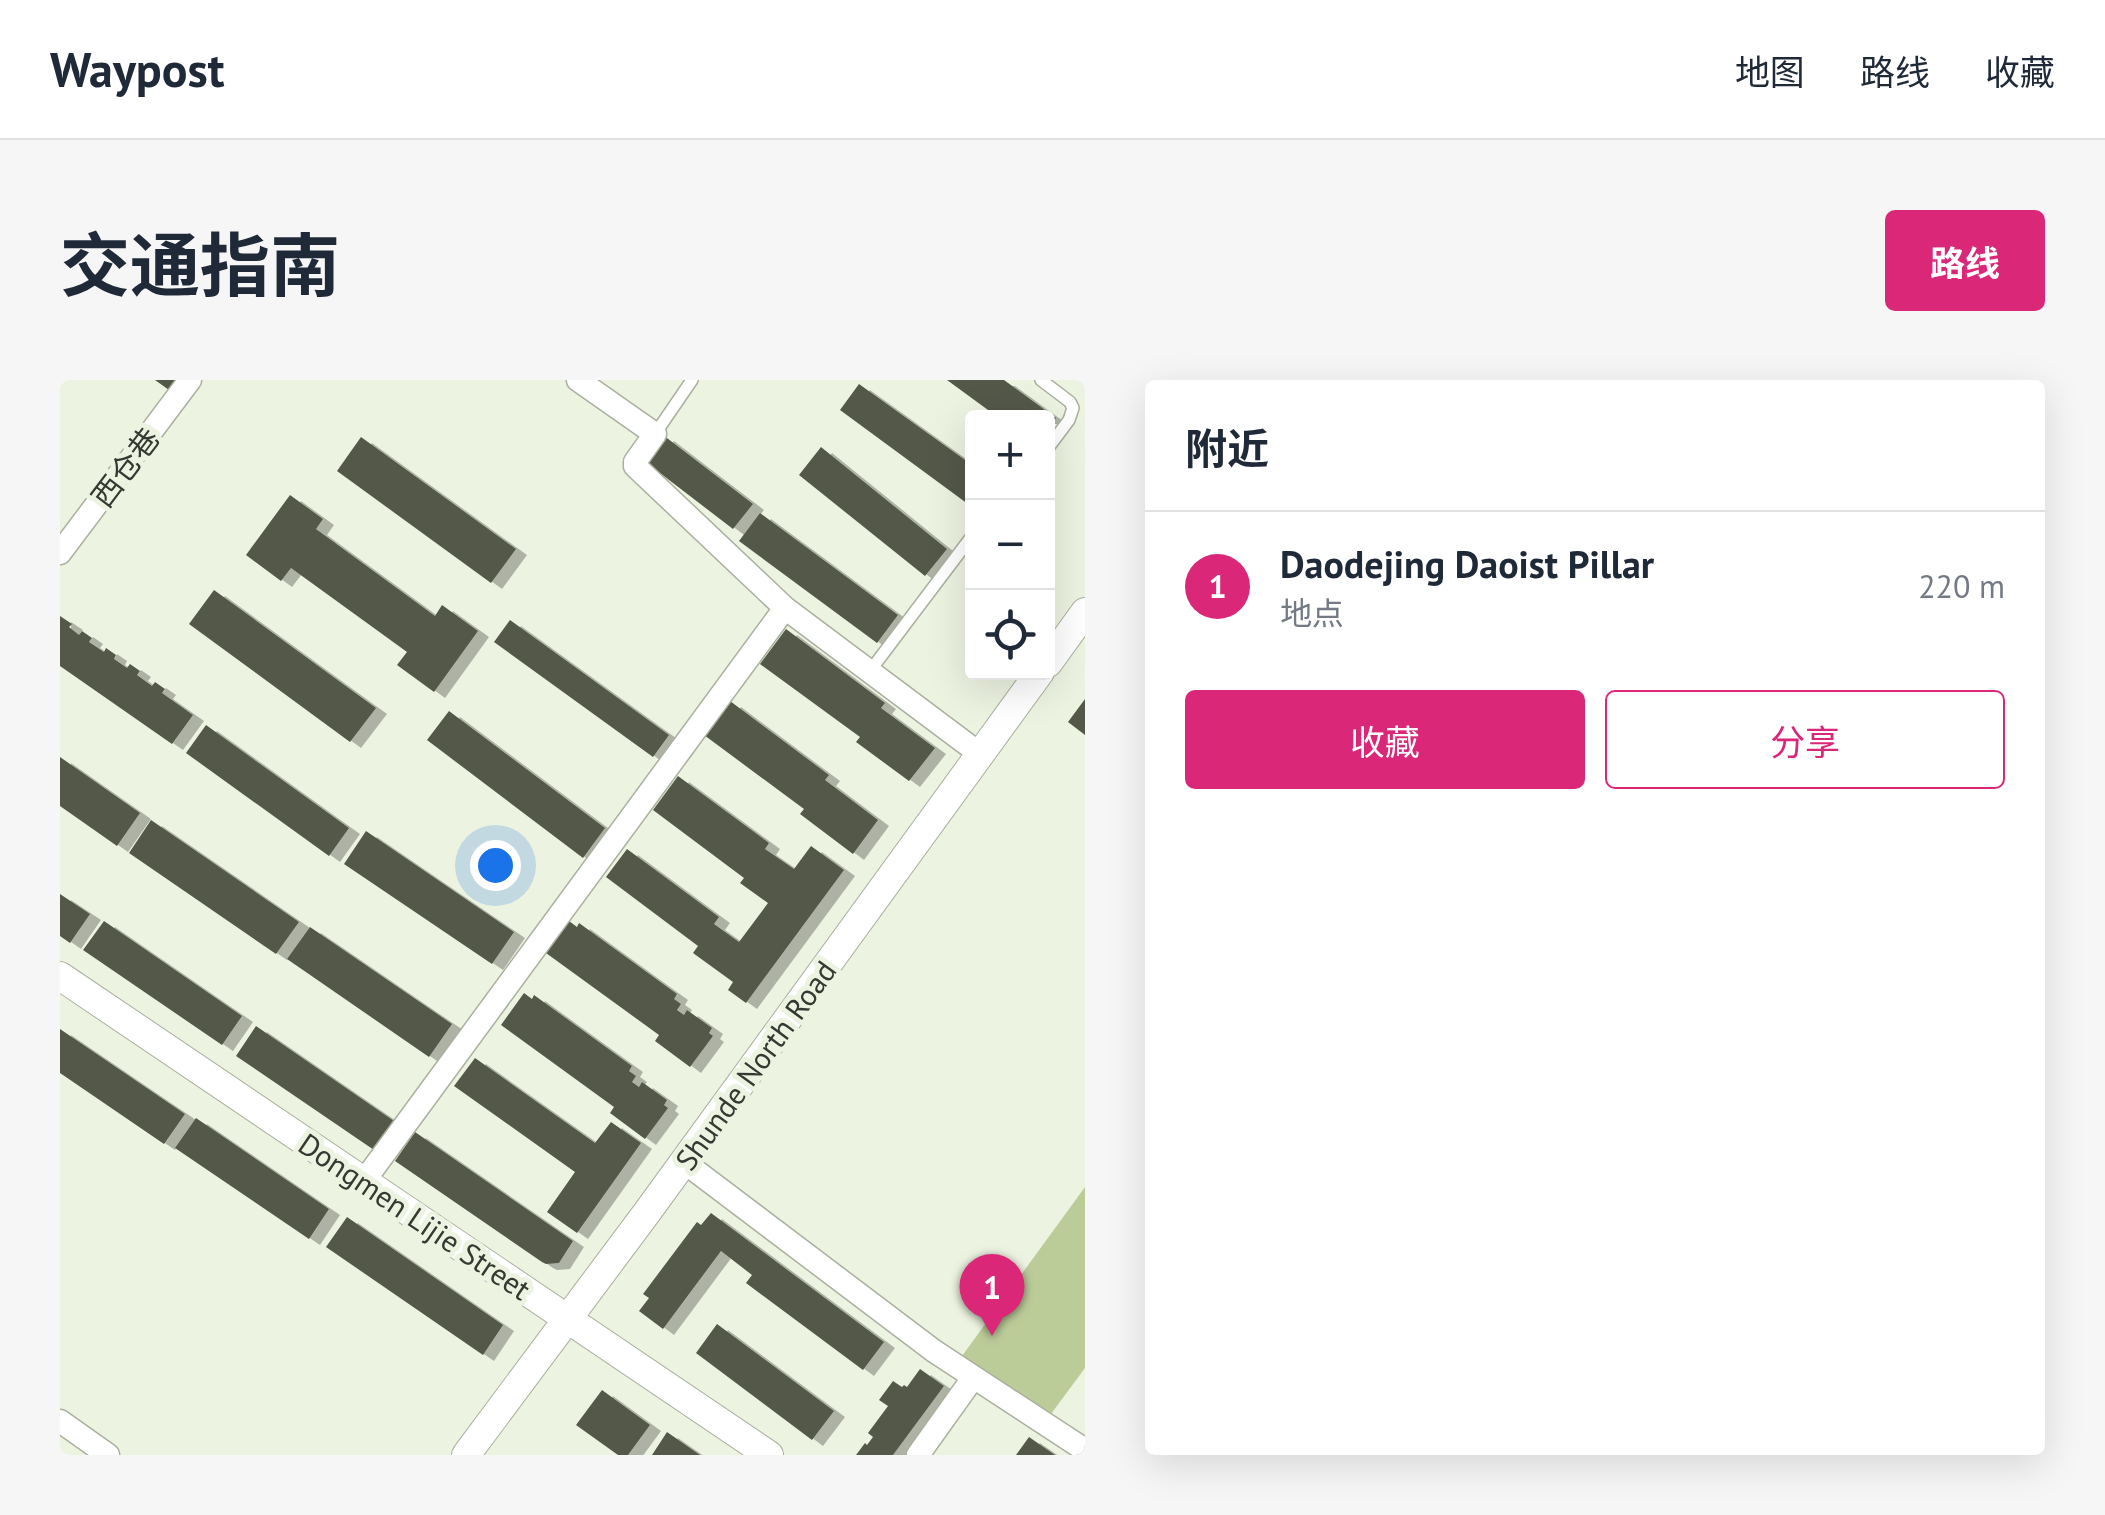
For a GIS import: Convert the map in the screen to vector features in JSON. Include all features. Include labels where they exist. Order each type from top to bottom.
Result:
[{"type":"street","name":"西仓巷","points":[[60,554],[190,380]]},
{"type":"street","points":[[578,380],[655,434],[635,466],[785,608],[980,754]]},
{"type":"street","points":[[364,1181],[785,608]]},
{"type":"street","points":[[1055,653],[1085,612]]},
{"type":"street","name":"Shunde North Road","points":[[466,1455],[1034,680]]},
{"type":"street","name":"Dongmen Lijie Street","points":[[60,976],[769,1455]]},
{"type":"street","points":[[684,1162],[973,1378],[1085,1450]]},
{"type":"street","points":[[918,1455],[973,1378]]},
{"type":"street","points":[[60,1422],[108,1455]]},
{"type":"lane","points":[[655,434],[692,380]]},
{"type":"lane","points":[[1040,380],[1073,408],[1055,439]]},
{"type":"lane","points":[[870,670],[965,545]]},
{"type":"green space","points":[[1085,1187],[1085,1368],[1048,1418],[962,1356]]},
{"type":"building","points":[[155,380],[177,380],[169,390]]},
{"type":"building","points":[[947,380],[1004,380],[1045,410],[988,410]]},
{"type":"building","points":[[859,384],[965,460],[965,502],[840,410]]},
{"type":"building","points":[[663,435],[753,504],[733,529],[643,460]]},
{"type":"building","points":[[361,437],[516,549],[491,583],[337,471]]},
{"type":"building","points":[[821,447],[947,549],[925,576],[799,475]]},
{"type":"building","points":[[290,495],[323,519],[316,529],[435,616],[442,605],[478,631],[434,692],[397,665],[407,652],[291,568],[281,581],[246,555]]},
{"type":"building","points":[[760,513],[898,615],[877,643],[739,541]]},
{"type":"building","points":[[214,590],[376,708],[350,742],[189,624]]},
{"type":"building","points":[[60,616],[79,635],[82,631],[92,638],[89,642],[104,652],[106,648],[127,668],[130,664],[140,671],[137,675],[152,686],[155,682],[165,689],[162,693],[193,715],[172,744],[60,666]]},
{"type":"building","points":[[510,620],[669,735],[653,757],[494,642]]},
{"type":"building","points":[[786,629],[885,703],[881,708],[935,748],[909,781],[856,742],[860,737],[760,664]]},
{"type":"building","points":[[1085,699],[1085,735],[1068,722]]},
{"type":"building","points":[[730,701],[829,775],[825,780],[878,820],[853,854],[800,814],[804,809],[704,735]]},
{"type":"building","points":[[449,711],[605,828],[583,858],[427,740]]},
{"type":"building","points":[[206,725],[349,828],[329,856],[186,753]]},
{"type":"building","points":[[60,757],[140,813],[117,846],[60,806]]},
{"type":"building","points":[[678,776],[769,843],[765,849],[794,869],[811,846],[844,870],[746,1003],[728,990],[733,982],[693,953],[698,946],[606,877],[627,849],[719,917],[714,924],[739,942],[768,903],[740,883],[744,878],[653,810]]},
{"type":"building","points":[[151,820],[299,922],[276,954],[129,853]]},
{"type":"building","points":[[366,831],[514,932],[492,964],[344,864]]},
{"type":"building","points":[[60,894],[90,914],[70,943],[60,936]]},
{"type":"building","points":[[104,921],[242,1016],[222,1045],[83,950]]},
{"type":"building","points":[[569,921],[577,927],[579,923],[677,994],[674,999],[681,1004],[677,1010],[684,1015],[687,1010],[712,1028],[709,1033],[713,1036],[690,1067],[655,1041],[659,1035],[546,953]]},
{"type":"building","points":[[310,927],[452,1024],[429,1057],[287,959]]},
{"type":"building","points":[[524,993],[532,999],[534,995],[632,1066],[629,1071],[636,1076],[632,1082],[639,1087],[642,1082],[667,1100],[664,1105],[668,1108],[645,1139],[610,1113],[614,1107],[501,1025]]},
{"type":"building","points":[[256,1026],[394,1121],[374,1150],[236,1056]]},
{"type":"building","points":[[60,1029],[185,1114],[164,1144],[60,1073]]},
{"type":"building","points":[[475,1058],[595,1143],[611,1122],[641,1143],[577,1233],[547,1212],[575,1172],[454,1086]]},
{"type":"building","points":[[196,1118],[329,1209],[309,1239],[175,1148]]},
{"type":"building","points":[[415,1132],[573,1241],[559,1263],[542,1262],[395,1161]]},
{"type":"building","points":[[711,1213],[884,1342],[863,1370],[746,1283],[752,1275],[721,1251],[663,1329],[639,1311],[649,1298],[643,1294],[697,1222],[701,1225]]},
{"type":"building","points":[[347,1217],[503,1325],[483,1355],[326,1247]]},
{"type":"building","points":[[717,1324],[834,1411],[812,1440],[696,1353]]},
{"type":"building","points":[[920,1369],[944,1386],[893,1455],[856,1455],[873,1437],[868,1433],[888,1406],[879,1400],[893,1381],[907,1387]]},
{"type":"building","points":[[602,1390],[650,1425],[628,1455],[618,1455],[576,1425]]},
{"type":"building","points":[[667,1432],[700,1455],[652,1455]]},
{"type":"building","points":[[1029,1437],[1055,1455],[1016,1455]]},
{"type":"place","name":"Daodejing Daoist Pillar","points":[[992,1336]]}]
